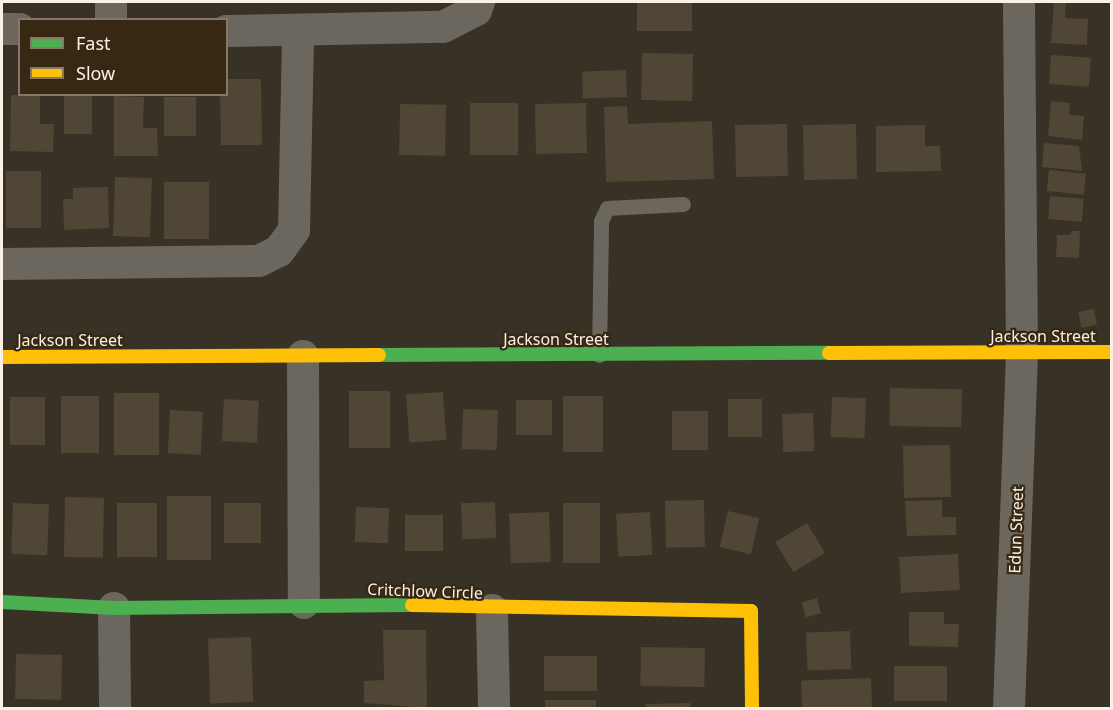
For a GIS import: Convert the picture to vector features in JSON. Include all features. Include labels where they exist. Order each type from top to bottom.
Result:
[{"type":"street","points":[[111,2],[111,18]]},
{"type":"street","points":[[228,31],[443,27],[476,10],[478,2]]},
{"type":"street","name":"Edun Street","points":[[1009,708],[1022,352],[1019,2]]},
{"type":"street","points":[[2,29],[18,29]]},
{"type":"street","points":[[2,264],[259,261],[279,251],[294,230],[298,31]]},
{"type":"street","name":"Jackson Street","points":[[2,357],[1108,353]]},
{"type":"street","points":[[303,356],[304,603]]},
{"type":"street","name":"Critchlow Circle","points":[[2,602],[114,608],[304,603],[492,610],[751,611],[752,708]]},
{"type":"street","points":[[114,608],[115,708]]},
{"type":"street","points":[[492,610],[494,708]]},
{"type":"lane","points":[[599,355],[601,221],[607,208],[683,204]]},
{"type":"building","points":[[637,2],[692,2],[692,31],[637,31]]},
{"type":"building","points":[[1054,2],[1066,2],[1065,18],[1088,19],[1087,45],[1051,43]]},
{"type":"building","points":[[642,53],[693,54],[692,101],[641,100]]},
{"type":"building","points":[[1051,55],[1091,58],[1089,87],[1049,84]]},
{"type":"building","points":[[626,70],[627,97],[583,99],[582,72]]},
{"type":"building","points":[[228,79],[261,79],[262,145],[221,145],[220,96],[228,96]]},
{"type":"building","points":[[11,95],[40,96],[40,124],[54,124],[53,152],[10,151]]},
{"type":"building","points":[[64,96],[92,96],[92,134],[64,134]]},
{"type":"building","points":[[114,96],[144,97],[143,128],[157,128],[158,156],[114,156]]},
{"type":"building","points":[[164,97],[196,97],[196,136],[164,136]]},
{"type":"building","points":[[1051,101],[1070,103],[1069,115],[1084,116],[1082,140],[1048,136]]},
{"type":"building","points":[[470,103],[518,103],[518,155],[470,155]]},
{"type":"building","points":[[586,103],[587,153],[536,154],[535,104]]},
{"type":"building","points":[[400,104],[446,105],[445,156],[399,155]]},
{"type":"building","points":[[627,106],[628,124],[712,121],[714,179],[606,182],[604,107]]},
{"type":"building","points":[[787,124],[788,176],[736,177],[735,125]]},
{"type":"building","points":[[856,124],[857,179],[804,180],[803,125]]},
{"type":"building","points":[[925,125],[925,146],[940,146],[941,171],[876,172],[876,126]]},
{"type":"building","points":[[1044,143],[1079,146],[1082,171],[1042,167]]},
{"type":"building","points":[[1049,170],[1086,174],[1084,195],[1047,191]]},
{"type":"building","points":[[6,171],[41,171],[41,228],[6,228]]},
{"type":"building","points":[[115,177],[152,178],[150,237],[113,236]]},
{"type":"building","points":[[164,182],[209,182],[209,239],[164,239]]},
{"type":"building","points":[[108,187],[109,228],[64,230],[63,199],[73,199],[73,188]]},
{"type":"building","points":[[1050,196],[1084,199],[1082,222],[1048,219]]},
{"type":"building","points":[[1071,231],[1080,231],[1079,258],[1056,257],[1057,235],[1070,235]]},
{"type":"building","points":[[1094,309],[1097,325],[1081,328],[1078,312]]},
{"type":"building","points":[[890,388],[962,389],[961,427],[889,426]]},
{"type":"building","points":[[349,391],[390,391],[390,448],[349,448]]},
{"type":"building","points":[[443,392],[446,440],[409,442],[406,395]]},
{"type":"building","points":[[114,393],[159,393],[159,455],[114,455]]},
{"type":"building","points":[[61,396],[99,396],[99,453],[61,453]]},
{"type":"building","points":[[563,396],[603,396],[603,452],[563,452]]},
{"type":"building","points":[[10,397],[45,397],[45,445],[10,445]]},
{"type":"building","points":[[832,397],[866,398],[865,438],[831,437]]},
{"type":"building","points":[[224,399],[259,401],[257,443],[222,441]]},
{"type":"building","points":[[728,399],[762,399],[762,437],[728,437]]},
{"type":"building","points":[[516,400],[552,400],[552,435],[516,435]]},
{"type":"building","points":[[463,409],[498,410],[497,450],[462,449]]},
{"type":"building","points":[[170,410],[203,412],[201,455],[168,453]]},
{"type":"building","points":[[672,411],[708,411],[708,450],[672,450]]},
{"type":"building","points":[[813,413],[814,451],[783,452],[782,414]]},
{"type":"building","points":[[950,445],[951,497],[904,498],[903,446]]},
{"type":"building","points":[[167,496],[211,496],[211,560],[167,560]]},
{"type":"building","points":[[65,497],[104,498],[103,558],[64,557]]},
{"type":"building","points":[[704,500],[705,547],[666,548],[665,501]]},
{"type":"building","points":[[942,500],[942,517],[956,517],[956,535],[907,536],[905,501]]},
{"type":"building","points":[[495,502],[496,538],[462,539],[461,503]]},
{"type":"building","points":[[13,503],[49,504],[47,555],[11,554]]},
{"type":"building","points":[[117,503],[157,503],[157,557],[117,557]]},
{"type":"building","points":[[224,503],[261,503],[261,543],[224,543]]},
{"type":"building","points":[[563,503],[600,503],[600,563],[563,563]]},
{"type":"building","points":[[356,507],[389,508],[388,543],[355,542]]},
{"type":"building","points":[[728,511],[759,518],[751,554],[720,547]]},
{"type":"building","points":[[549,512],[551,562],[511,563],[509,513]]},
{"type":"building","points":[[650,512],[652,555],[618,557],[616,514]]},
{"type":"building","points":[[405,515],[443,515],[443,551],[405,551]]},
{"type":"building","points":[[807,523],[825,553],[793,572],[775,542]]},
{"type":"building","points":[[958,554],[960,590],[901,593],[899,557]]},
{"type":"building","points":[[817,598],[821,613],[806,618],[802,602]]},
{"type":"building","points":[[909,612],[944,612],[944,624],[959,624],[958,647],[909,646]]},
{"type":"building","points":[[383,630],[426,630],[427,708],[364,703],[364,681],[384,680]]},
{"type":"building","points":[[850,631],[851,669],[807,671],[806,633]]},
{"type":"building","points":[[251,637],[253,702],[210,703],[208,639]]},
{"type":"building","points":[[641,647],[705,648],[704,687],[640,686]]},
{"type":"building","points":[[16,654],[62,655],[61,700],[15,699]]},
{"type":"building","points":[[544,656],[597,656],[597,691],[544,691]]},
{"type":"building","points":[[894,666],[947,666],[947,701],[894,701]]},
{"type":"building","points":[[871,678],[872,708],[802,708],[801,680]]},
{"type":"building","points":[[545,700],[596,700],[596,708],[545,708]]},
{"type":"building","points":[[690,703],[690,708],[646,708],[646,704]]},
{"type":"traffic: fast","points":[[379,355],[829,353]]},
{"type":"traffic: fast","points":[[2,602],[114,608],[412,605]]},
{"type":"traffic: slow","points":[[829,353],[1112,352]]},
{"type":"traffic: slow","points":[[2,357],[379,355]]},
{"type":"traffic: slow","points":[[412,605],[751,611],[752,708]]}]
